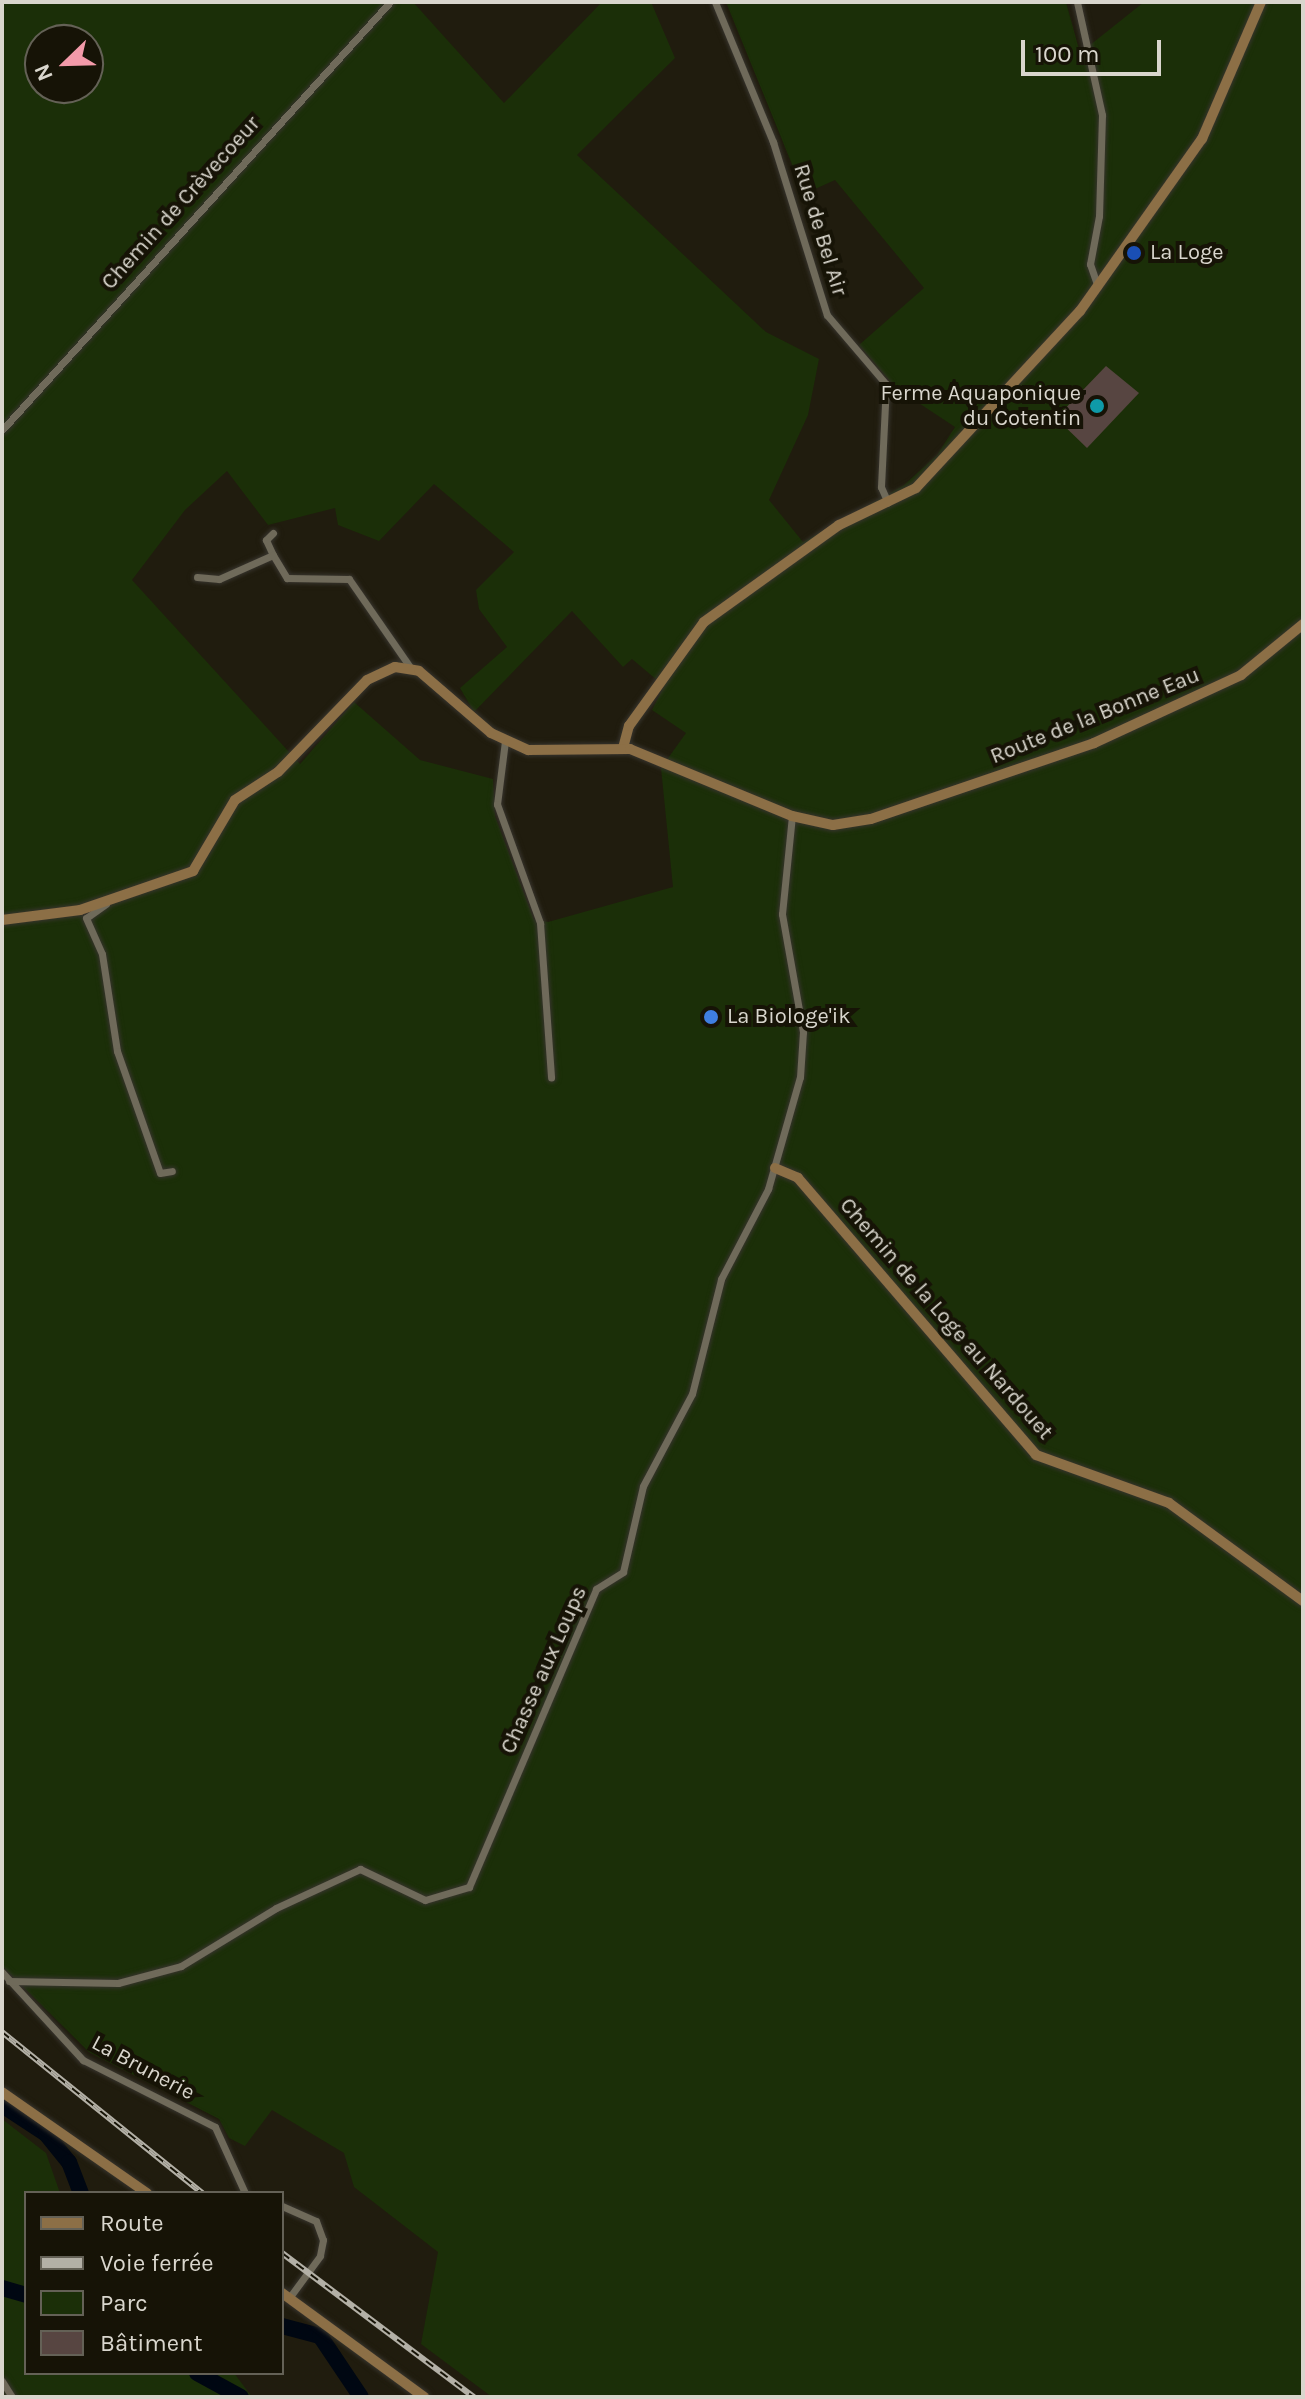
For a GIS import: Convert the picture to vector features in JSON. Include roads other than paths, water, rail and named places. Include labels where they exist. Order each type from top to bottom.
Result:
[{"type":"street","name":"Chemin de Crèvecoeur","points":[[2,430],[390,2]]},
{"type":"street","name":"Rue de Bel Air","points":[[715,2],[773,142],[827,315],[886,384],[881,487],[889,505]]},
{"type":"street","points":[[1077,2],[1102,115],[1099,216],[1090,264],[1100,288]]},
{"type":"street","points":[[273,533],[266,540],[287,578],[352,580],[410,667],[505,741],[556,754],[623,748],[629,726],[674,657],[716,610],[839,525],[889,505],[923,481],[1100,288],[1202,139],[1261,2]]},
{"type":"street","points":[[197,577],[219,579],[273,555]]},
{"type":"street","name":"Route de la Bonne Eau","points":[[623,748],[667,762],[792,816],[855,823],[1045,763],[1234,679],[1303,624]]},
{"type":"street","points":[[2,920],[110,902],[199,867],[235,800],[289,763],[367,680],[410,667]]},
{"type":"street","points":[[505,741],[497,798],[540,923],[551,1078]]},
{"type":"street","name":"Chasse aux Loups","points":[[9,1981],[118,1983],[181,1966],[276,1908],[360,1869],[425,1900],[469,1887],[596,1589],[623,1572],[643,1486],[695,1385],[721,1279],[775,1168],[800,1077],[803,1032],[782,914],[792,816]]},
{"type":"street","points":[[110,902],[86,918],[102,954],[117,1051],[138,1118],[160,1173],[172,1171]]},
{"type":"street","name":"Chemin de la Loge au Nardouet","points":[[775,1168],[798,1178],[1036,1455],[1169,1503],[1303,1601]]},
{"type":"street","name":"La Brunerie","points":[[2,1972],[83,2060],[215,2127],[244,2191]]},
{"type":"street","points":[[2,2092],[144,2191]]},
{"type":"street","points":[[284,2207],[316,2221],[323,2240],[320,2256],[285,2296],[424,2397]]},
{"type":"street","points":[[2,2381],[12,2397]]},
{"type":"waterway","points":[[2,2105],[46,2134],[69,2162],[80,2191]]},
{"type":"waterway","points":[[2,2288],[24,2294]]},
{"type":"waterway","points":[[284,2327],[320,2336],[361,2397]]},
{"type":"waterway","points":[[201,2375],[241,2397]]},
{"type":"railway","points":[[2,2032],[200,2191]]},
{"type":"railway","points":[[284,2254],[474,2397]]},
{"type":"place","name":"La Loge","points":[[1134,253]]},
{"type":"place","name":"Ferme Aquaponique du Cotentin","points":[[1097,406]]},
{"type":"place","name":"La Biologe'ik","points":[[711,1017]]}]
